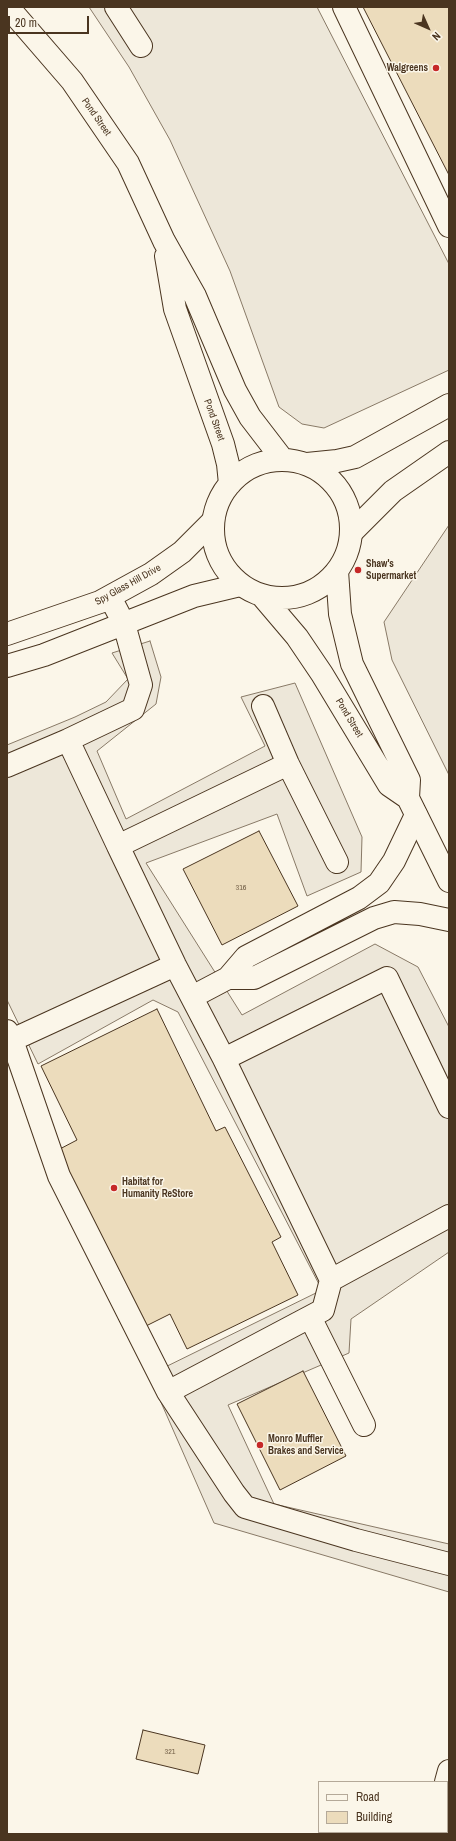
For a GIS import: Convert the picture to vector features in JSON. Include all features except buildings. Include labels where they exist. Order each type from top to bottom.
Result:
[{"type":"main road","name":"Pond Street","points":[[8,7],[72,81],[128,163],[164,241],[195,296],[235,390],[250,416],[283,460]]},
{"type":"main road","points":[[116,7],[141,46]]},
{"type":"main road","points":[[344,7],[449,226]]},
{"type":"main road","name":"Pond Street","points":[[164,241],[175,309],[223,444],[228,464],[230,484]]},
{"type":"main road","points":[[307,464],[325,474],[340,490],[350,510],[352,532],[348,551],[337,571],[320,587],[304,595],[282,599],[263,597],[250,592],[232,579],[221,565],[216,552],[213,535],[213,521],[220,499],[230,484],[240,474],[265,462],[283,460],[307,464],[337,462],[355,456],[449,405]]},
{"type":"main road","points":[[352,532],[393,491],[449,452]]},
{"type":"main road","name":"Spy Glass Hill Drive","points":[[7,634],[100,602],[152,574],[174,559],[213,521]]},
{"type":"main road","name":"Pond Street","points":[[337,571],[340,614],[352,664],[409,780],[412,807]]},
{"type":"main road","points":[[7,666],[44,655],[194,596],[240,585]]},
{"type":"main road","points":[[7,766],[68,740],[133,709],[141,685],[124,624],[110,596]]},
{"type":"main road","name":"Pond Street","points":[[263,597],[297,638],[322,674],[389,785],[412,807],[449,881]]},
{"type":"main road","points":[[263,706],[288,764],[337,862]]},
{"type":"main road","points":[[68,740],[175,965],[224,1059],[332,1280],[323,1310],[168,1392]]},
{"type":"main road","points":[[118,846],[288,764]]},
{"type":"main road","points":[[192,997],[228,978],[246,957],[358,898],[379,883],[394,861],[412,807]]},
{"type":"main road","points":[[228,978],[254,978],[374,918],[394,912],[420,914],[449,920]]},
{"type":"main road","points":[[175,965],[9,1036],[59,1176],[168,1392],[234,1493],[245,1507],[356,1540],[449,1564]]},
{"type":"main road","points":[[224,1059],[387,978],[449,1107]]},
{"type":"main road","points":[[332,1280],[449,1216]]},
{"type":"main road","points":[[310,1317],[364,1426]]},
{"type":"main road","points":[[446,1781],[449,1771]]},
{"type":"shaded area","points":[[89,7],[317,7],[449,264],[449,370],[324,428],[302,424],[279,407],[230,271],[170,140],[129,67]]},
{"type":"shaded area","points":[[449,525],[449,775],[392,660],[384,622]]},
{"type":"shaded area","points":[[150,641],[161,677],[156,704],[97,751],[126,819],[265,746],[241,697],[295,683],[362,837],[361,872],[307,896],[277,814],[146,863],[242,1015],[375,944],[418,967],[449,1027],[449,1252],[351,1319],[349,1353],[228,1405],[274,1504],[449,1544],[449,1592],[214,1523],[149,1375],[322,1290],[178,1012],[153,1000],[38,1064],[7,1000],[7,745],[75,717],[106,702],[128,679],[112,653]]},
{"type":"place","name":"Walgreens","points":[[436,68]]},
{"type":"place","name":"Shaw's Supermarket","points":[[358,570]]},
{"type":"place","name":"Habitat for Humanity ReStore","points":[[114,1188]]},
{"type":"place","name":"Monro Muffler Brakes and Service","points":[[260,1445]]}]
